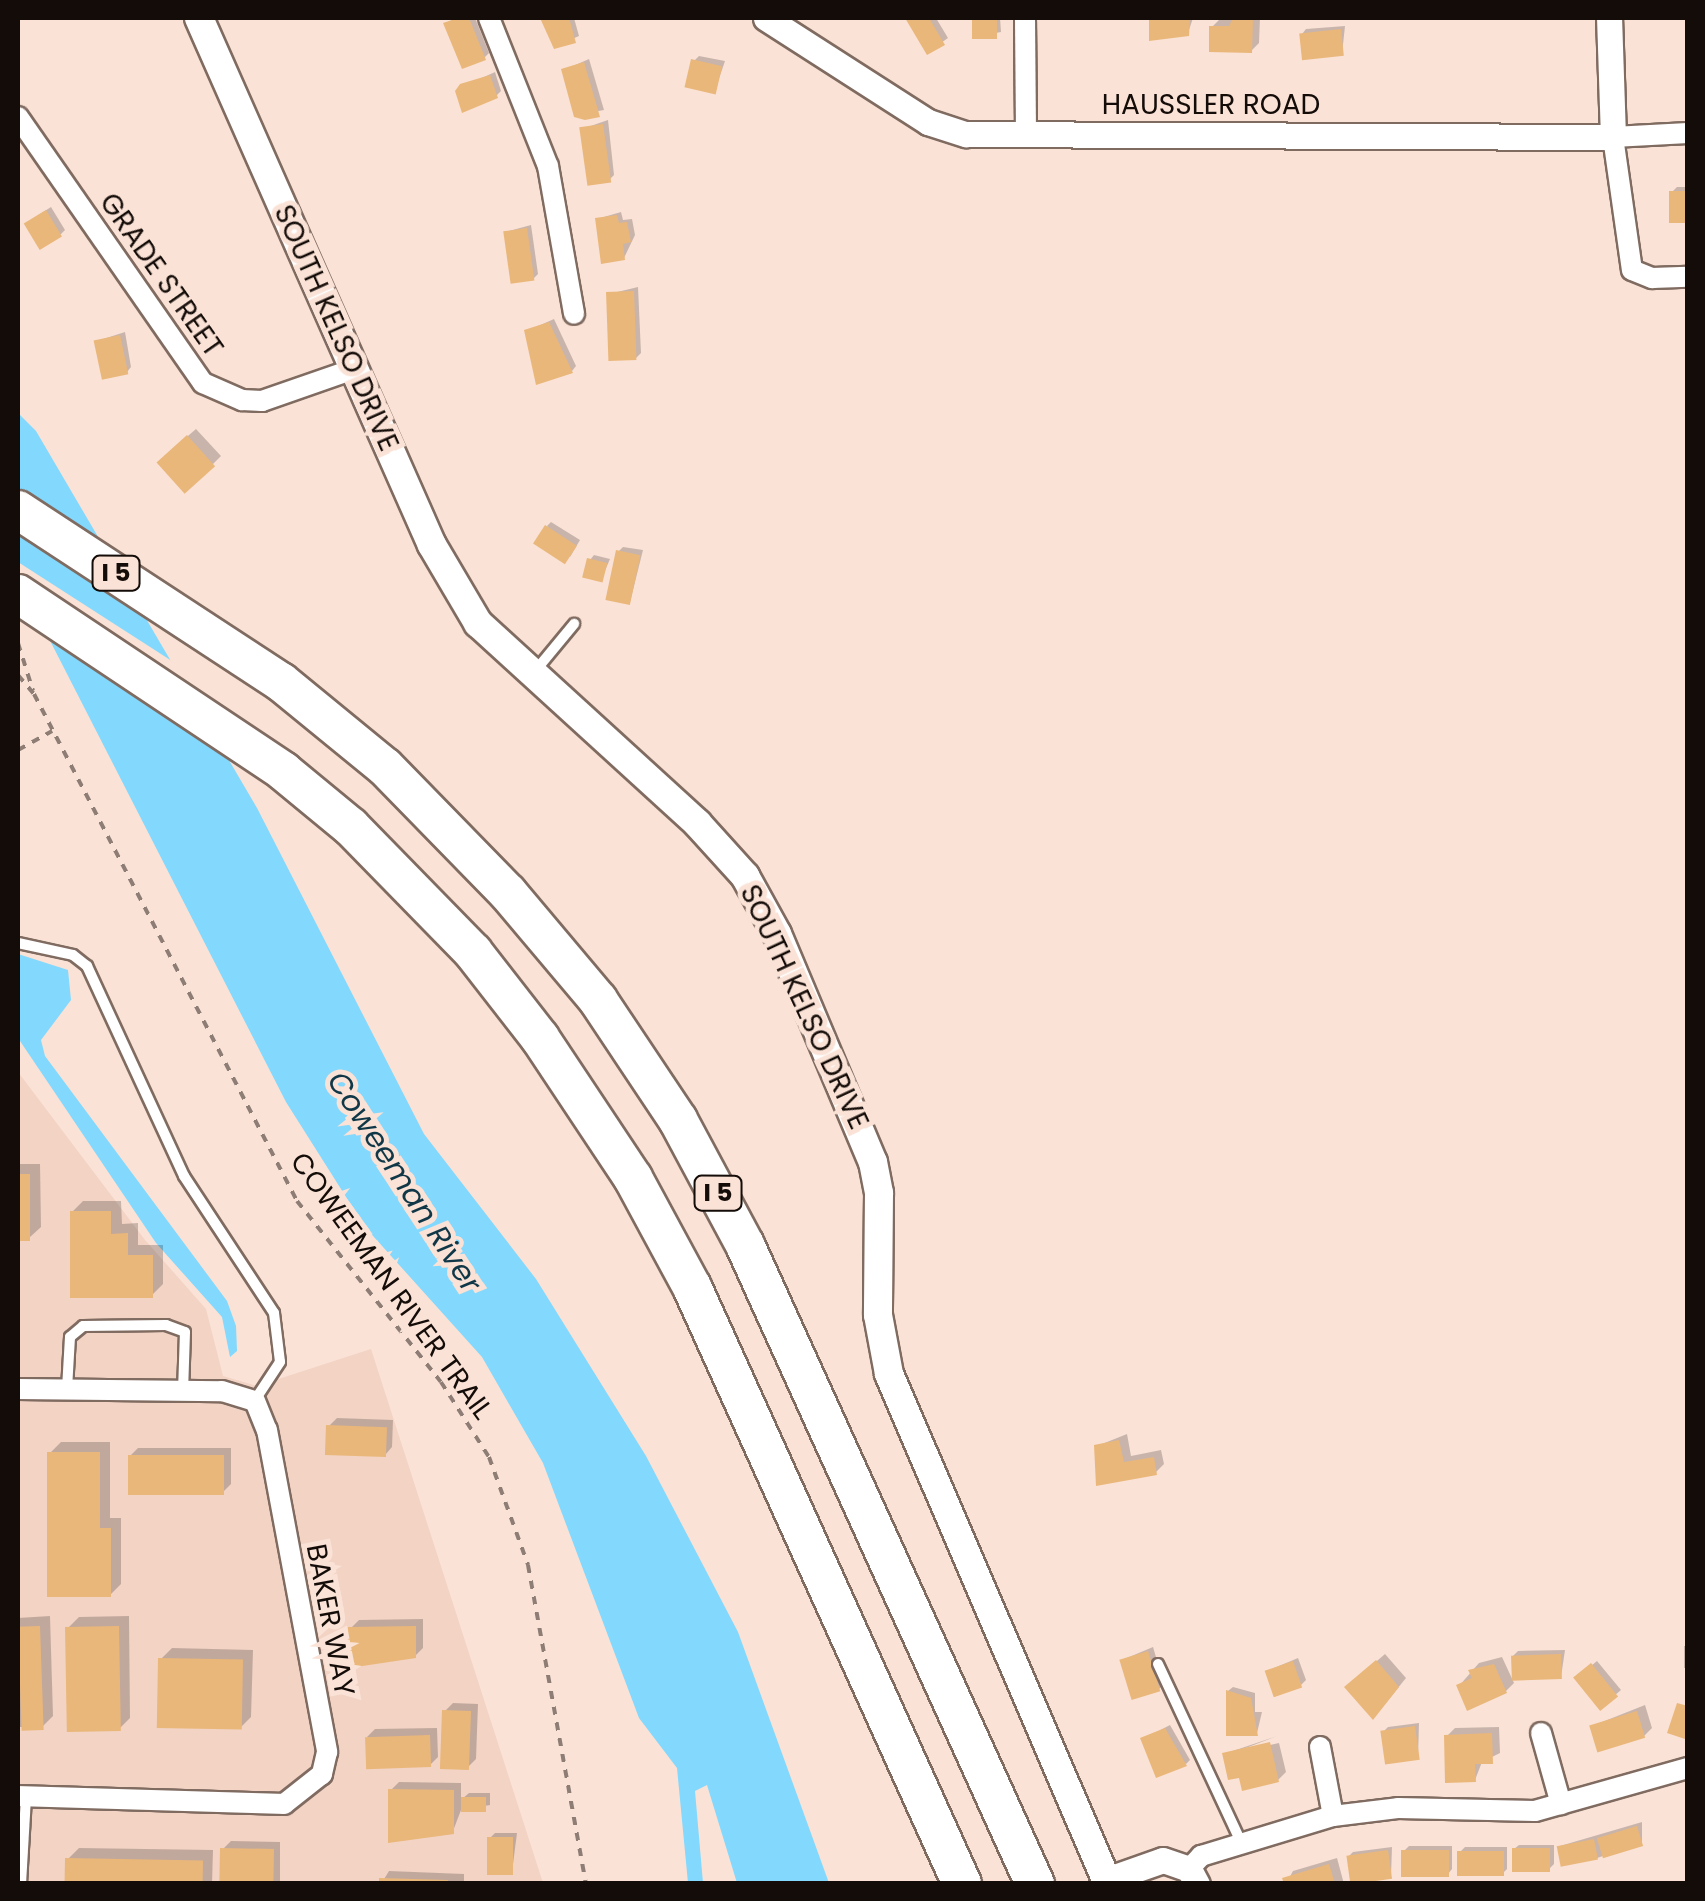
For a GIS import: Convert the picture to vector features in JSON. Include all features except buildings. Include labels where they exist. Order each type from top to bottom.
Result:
[{"type":"highway","name":"I 5","points":[[18,510],[282,682],[445,825],[569,964],[641,1060],[746,1244],[1035,1884]]},
{"type":"highway","name":"I 5","points":[[18,594],[283,771],[391,864],[472,952],[540,1038],[633,1178],[692,1288],[962,1884]]},
{"type":"main road","name":"SOUTH KELSO DRIVE","points":[[199,18],[432,545],[478,623],[530,676],[716,843],[746,876],[777,934],[873,1162],[880,1193],[878,1315],[889,1374],[1107,1882]]},
{"type":"street","points":[[490,18],[548,166],[574,314]]},
{"type":"street","name":"HAUSSLER ROAD","points":[[766,18],[928,122],[966,134],[1613,137],[1688,133]]},
{"type":"street","points":[[1024,18],[1026,134]]},
{"type":"street","points":[[1609,18],[1613,137],[1632,270],[1652,278],[1688,277]]},
{"type":"street","name":"GRADE STREET","points":[[18,117],[203,382],[242,400],[262,401],[354,369]]},
{"type":"street","points":[[18,1389],[222,1391],[255,1401]]},
{"type":"street","name":"BAKER WAY","points":[[22,1796],[284,1804],[322,1774],[326,1752],[267,1430],[255,1401]]},
{"type":"street","points":[[1541,1734],[1561,1804]]},
{"type":"street","points":[[1320,1747],[1333,1816]]},
{"type":"street","points":[[1107,1882],[1163,1860],[1193,1876],[1200,1856],[1333,1816],[1398,1808],[1492,1815],[1561,1804],[1688,1768]]},
{"type":"lane","points":[[530,676],[574,624]]},
{"type":"lane","points":[[18,943],[73,955],[87,966],[184,1176],[274,1313],[280,1362],[255,1401]]},
{"type":"lane","points":[[66,1390],[70,1337],[83,1326],[166,1325],[185,1332],[183,1390]]},
{"type":"lane","points":[[1158,1664],[1242,1844]]},
{"type":"lane","points":[[21,1884],[22,1796]]},
{"type":"path","name":"COWEEMAN RIVER TRAIL","points":[[18,643],[34,694],[52,731],[297,1201],[441,1382],[489,1457],[528,1564],[586,1884]]},
{"type":"path","name":"COWEEMAN RIVER TRAIL","points":[[18,675],[34,694]]},
{"type":"path","points":[[18,750],[52,731]]},
{"type":"shaded area","points":[[18,1072],[145,1240],[206,1309],[223,1376],[257,1386],[371,1349],[543,1883],[18,1883]]},
{"type":"water","name":"Coweeman River","points":[[18,413],[36,431],[257,808],[424,1134],[536,1279],[646,1456],[738,1632],[829,1883],[737,1883],[707,1785],[695,1791],[703,1883],[688,1883],[677,1768],[639,1718],[543,1463],[482,1357],[365,1227],[286,1102],[18,578]]},
{"type":"water","points":[[18,954],[68,970],[71,1000],[41,1040],[45,1056],[227,1301],[236,1326],[237,1351],[230,1357],[222,1317],[156,1243],[18,1038]]},
{"type":"pier","points":[[18,562],[175,663],[233,758],[18,589]]}]
